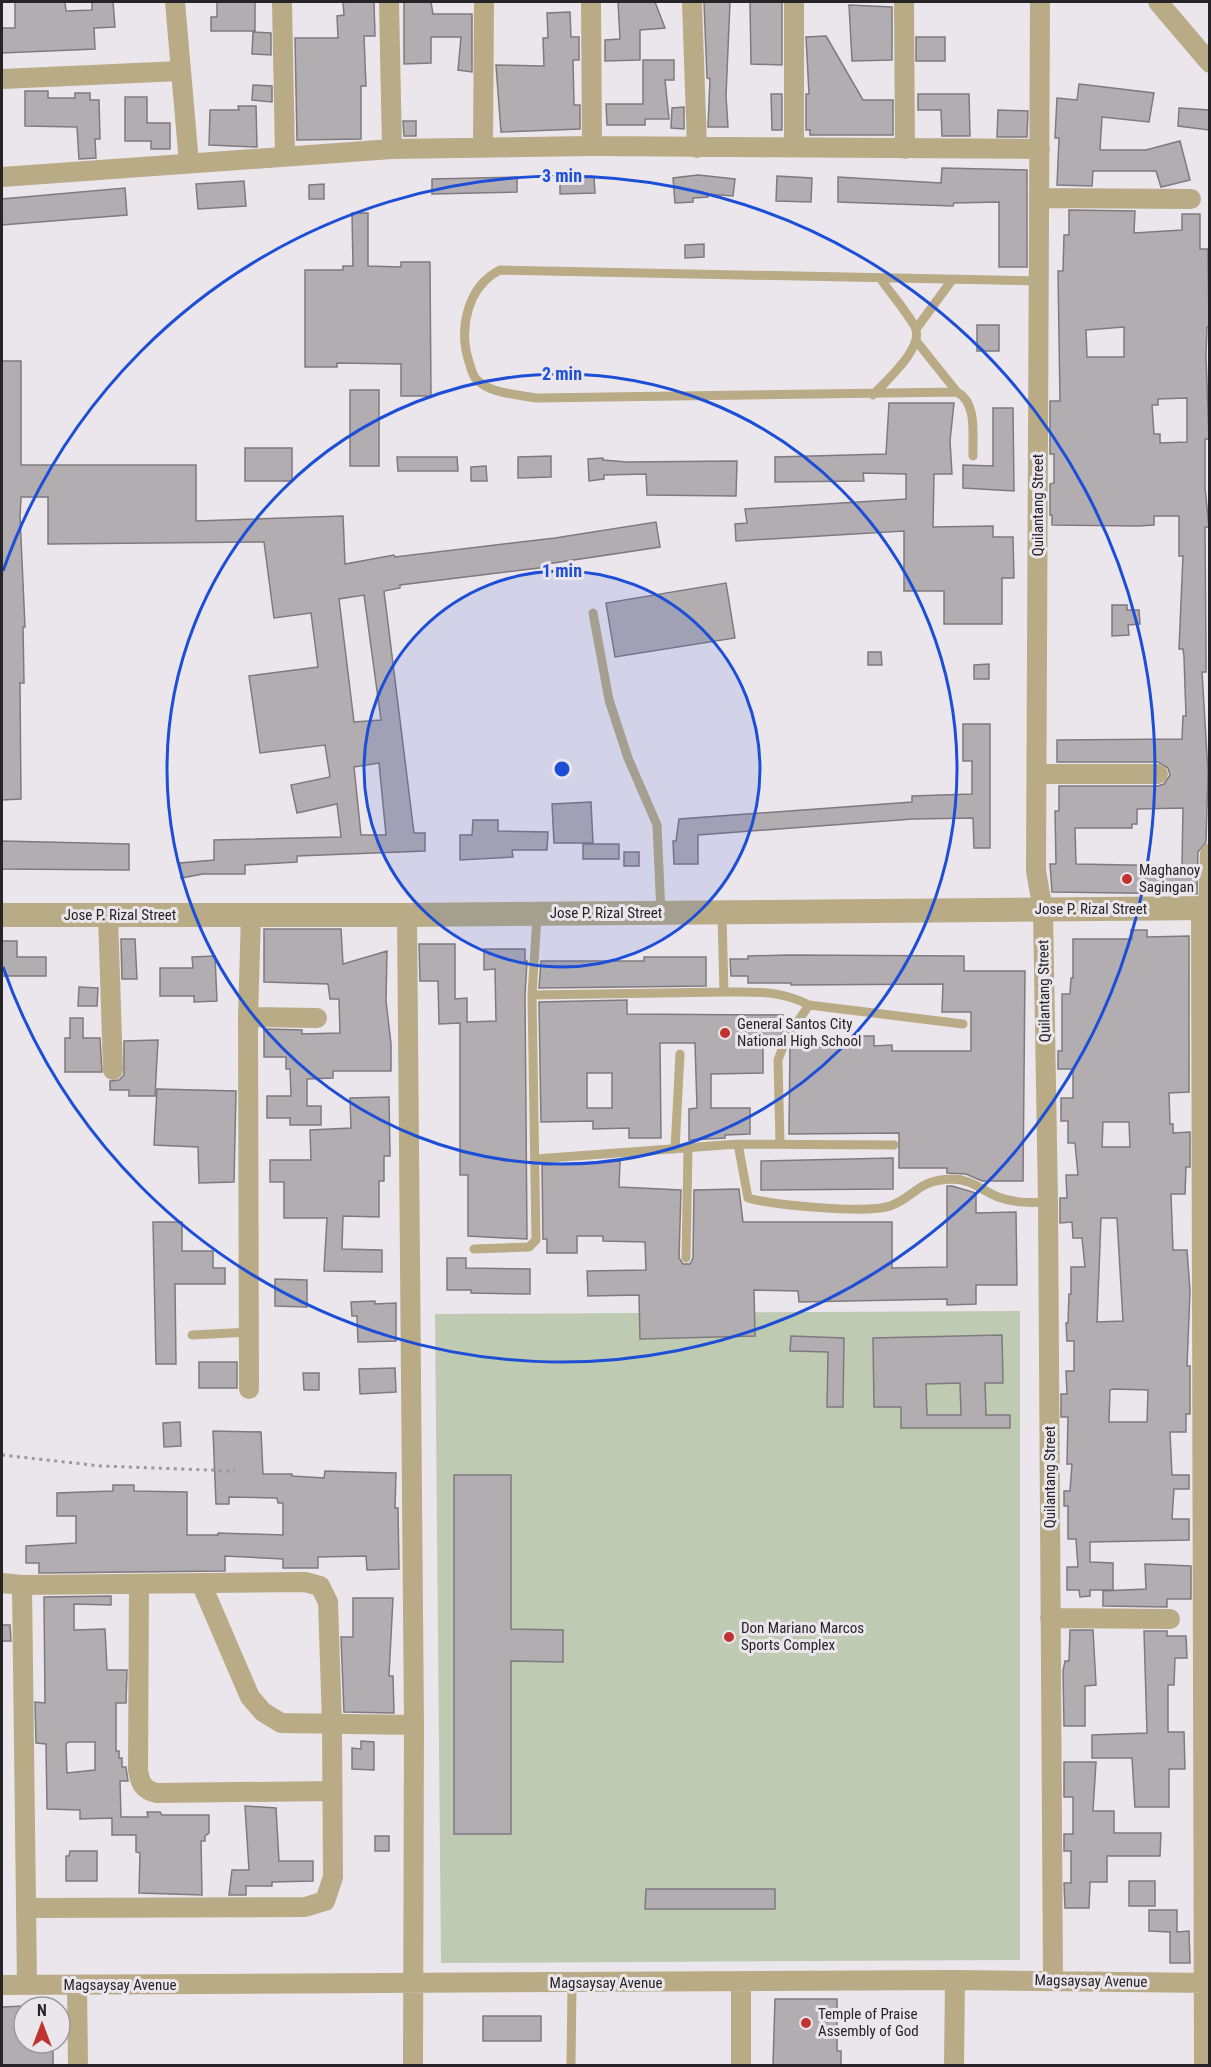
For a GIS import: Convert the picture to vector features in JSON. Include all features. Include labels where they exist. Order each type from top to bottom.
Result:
[{"type":"street","points":[[176,2],[189,163]]},
{"type":"street","points":[[282,2],[285,155]]},
{"type":"street","points":[[389,2],[392,149]]},
{"type":"street","points":[[483,147],[484,2]]},
{"type":"street","points":[[591,2],[592,146]]},
{"type":"street","points":[[692,2],[697,148]]},
{"type":"street","points":[[794,2],[794,147]]},
{"type":"street","points":[[904,2],[905,148]]},
{"type":"street","name":"Quilantang Street","points":[[1040,2],[1036,871],[1042,910],[1048,1202],[1053,1980]]},
{"type":"street","points":[[1158,2],[1209,63]]},
{"type":"street","points":[[2,79],[180,71]]},
{"type":"street","points":[[2,177],[392,149],[592,146],[1040,148]]},
{"type":"street","points":[[1040,198],[1191,199]]},
{"type":"street","points":[[1036,774],[1158,774]]},
{"type":"street","points":[[1204,2066],[1207,1983],[1206,908],[1209,853]]},
{"type":"street","name":"Jose P. Rizal Street","points":[[2,915],[407,915],[1206,908]]},
{"type":"street","points":[[108,915],[113,1070]]},
{"type":"street","points":[[249,1389],[248,1017],[251,915]]},
{"type":"street","points":[[407,915],[414,1725],[413,2066]]},
{"type":"street","points":[[248,1017],[318,1018]]},
{"type":"street","points":[[2,1583],[22,1585],[305,1582],[320,1586],[328,1602],[333,1877],[325,1901],[305,1907],[27,1908]]},
{"type":"street","points":[[201,1583],[250,1697],[263,1712],[281,1723],[297,1725],[332,1723],[414,1725]]},
{"type":"street","points":[[139,1584],[138,1770],[142,1786],[147,1791],[156,1793],[332,1791]]},
{"type":"street","points":[[22,1585],[27,1985]]},
{"type":"street","points":[[1050,1618],[1170,1619]]},
{"type":"street","points":[[954,2066],[955,1980]]},
{"type":"street","name":"Magsaysay Avenue","points":[[2,1985],[955,1980],[1207,1983]]},
{"type":"street","points":[[741,1982],[741,2066]]},
{"type":"street","points":[[77,1985],[78,2066]]},
{"type":"lane","points":[[957,392],[536,398],[492,390],[474,378],[466,351],[465,322],[474,296],[486,277],[500,270],[1040,281]]},
{"type":"lane","points":[[873,394],[892,375],[916,342],[916,329],[880,278]]},
{"type":"lane","points":[[916,329],[952,280]]},
{"type":"lane","points":[[916,342],[957,392],[968,401],[971,410],[973,456]]},
{"type":"lane","points":[[593,613],[609,700],[628,758],[657,825],[661,913]]},
{"type":"lane","points":[[722,912],[724,992]]},
{"type":"lane","points":[[474,1249],[520,1248],[534,1244],[536,1159],[532,995],[537,914]]},
{"type":"lane","points":[[532,995],[772,992],[788,995],[809,1005],[963,1024]]},
{"type":"lane","points":[[780,1143],[778,1060],[786,1039],[809,1005]]},
{"type":"lane","points":[[675,1149],[680,1054]]},
{"type":"lane","points":[[738,1144],[748,1197],[765,1203],[787,1206],[889,1206],[905,1198],[925,1182],[954,1179],[970,1181],[999,1197],[1022,1203],[1048,1202]]},
{"type":"lane","points":[[536,1159],[738,1144],[894,1144]]},
{"type":"lane","points":[[686,1258],[688,1149]]},
{"type":"lane","points":[[192,1335],[250,1332]]},
{"type":"lane","points":[[571,2066],[572,1983]]},
{"type":"path","points":[[2,1455],[101,1466],[235,1471]]},
{"type":"green space","name":"Don Mariano Marcos Sports Complex","points":[[1020,1311],[1020,1960],[441,1963],[435,1314]]},
{"type":"building","points":[[15,2],[65,2],[66,11],[92,10],[92,2],[113,2],[115,27],[94,28],[95,49],[2,53],[2,28],[15,28]]},
{"type":"building","points":[[217,2],[255,2],[255,31],[211,31],[211,17],[217,17]]},
{"type":"building","points":[[343,2],[374,2],[375,36],[364,36],[366,86],[361,86],[361,139],[297,140],[295,38],[338,38],[337,16],[344,15]]},
{"type":"building","points":[[404,2],[431,2],[433,14],[472,14],[472,72],[458,70],[461,37],[431,37],[431,63],[404,64]]},
{"type":"building","points":[[618,2],[655,2],[665,28],[640,30],[640,60],[605,61],[605,40],[620,39]]},
{"type":"building","points":[[704,2],[730,2],[726,96],[728,127],[708,127],[710,79],[707,78]]},
{"type":"building","points":[[750,2],[782,2],[782,65],[751,64]]},
{"type":"building","points":[[849,5],[892,7],[892,60],[852,61]]},
{"type":"building","points":[[570,12],[571,37],[579,37],[579,60],[573,60],[574,105],[580,105],[580,129],[501,132],[496,65],[544,66],[543,38],[548,38],[547,13]]},
{"type":"building","points":[[253,32],[271,33],[271,55],[252,54]]},
{"type":"building","points":[[826,36],[863,100],[893,100],[893,135],[810,135],[810,130],[806,130],[806,94],[809,94],[806,37]]},
{"type":"building","points":[[916,37],[945,37],[945,61],[916,61]]},
{"type":"building","points":[[643,60],[674,60],[674,80],[665,80],[669,119],[645,119],[645,125],[607,125],[606,104],[643,104]]},
{"type":"building","points":[[1079,84],[1154,93],[1149,122],[1102,117],[1100,150],[1146,150],[1180,141],[1190,180],[1161,187],[1156,171],[1093,171],[1092,186],[1057,185],[1059,138],[1055,138],[1057,98],[1077,100]]},
{"type":"building","points":[[253,85],[272,86],[272,102],[252,100]]},
{"type":"building","points":[[25,91],[48,91],[48,98],[75,98],[75,93],[90,93],[90,100],[99,100],[100,139],[95,139],[96,158],[79,159],[77,127],[25,126]]},
{"type":"building","points":[[771,94],[782,94],[782,130],[772,130]]},
{"type":"building","points":[[918,94],[969,94],[970,136],[942,136],[941,110],[918,110]]},
{"type":"building","points":[[125,97],[147,97],[147,123],[170,123],[170,149],[151,149],[151,141],[125,141]]},
{"type":"building","points":[[238,106],[256,106],[257,147],[209,145],[210,110],[239,110]]},
{"type":"building","points":[[684,107],[684,129],[671,128],[672,108]]},
{"type":"building","points":[[1179,108],[1209,110],[1209,130],[1178,126]]},
{"type":"building","points":[[998,110],[1028,111],[1027,137],[997,137]]},
{"type":"building","points":[[403,121],[416,121],[416,136],[404,136]]},
{"type":"building","points":[[942,168],[1027,170],[1027,267],[999,267],[999,202],[954,203],[953,206],[838,202],[838,177],[941,183]]},
{"type":"building","points":[[698,175],[735,179],[733,196],[708,194],[708,197],[693,198],[693,202],[675,203],[673,178]]},
{"type":"building","points":[[777,176],[812,178],[811,202],[776,201]]},
{"type":"building","points":[[517,177],[517,192],[432,194],[432,179]]},
{"type":"building","points":[[594,177],[595,193],[560,194],[560,178]]},
{"type":"building","points":[[244,181],[246,206],[198,209],[196,184]]},
{"type":"building","points":[[324,184],[324,199],[309,199],[309,185]]},
{"type":"building","points":[[125,188],[127,215],[2,225],[2,199]]},
{"type":"building","points":[[1069,210],[1135,211],[1134,233],[1182,230],[1182,214],[1200,214],[1200,249],[1208,249],[1209,327],[1207,327],[1206,356],[1209,439],[1205,439],[1205,488],[1209,527],[1205,527],[1206,672],[1202,672],[1208,772],[1206,842],[1198,852],[1197,894],[1052,892],[1050,864],[1056,864],[1055,811],[1059,811],[1059,786],[1158,786],[1164,784],[1170,775],[1168,768],[1158,762],[1057,762],[1057,740],[1182,739],[1183,716],[1186,716],[1184,657],[1183,649],[1179,649],[1183,556],[1179,556],[1179,516],[1154,516],[1154,525],[1052,525],[1050,484],[1054,483],[1054,454],[1050,454],[1050,401],[1060,401],[1058,271],[1063,271],[1064,235],[1069,235]],"holes":[[[1124,327],[1124,357],[1087,357],[1086,330]],[[1187,398],[1187,442],[1160,443],[1160,434],[1154,434],[1152,405],[1158,405],[1158,399]],[[1183,808],[1182,866],[1076,864],[1075,828],[1132,828],[1132,824],[1137,824],[1137,809]]]},
{"type":"building","points":[[352,213],[368,213],[368,266],[401,267],[401,262],[430,262],[431,396],[401,396],[401,364],[337,363],[337,367],[305,367],[305,270],[343,270],[343,266],[353,266]]},
{"type":"building","points":[[704,244],[704,257],[685,258],[685,245]]},
{"type":"building","points":[[977,325],[999,325],[999,351],[977,351]]},
{"type":"building","points":[[2,361],[21,361],[21,465],[196,465],[196,521],[343,516],[345,564],[394,555],[395,557],[555,538],[656,522],[660,547],[547,564],[547,567],[400,585],[400,588],[384,591],[414,833],[425,833],[425,851],[297,856],[297,862],[245,865],[245,874],[203,874],[181,878],[180,863],[214,860],[214,840],[341,837],[337,804],[297,813],[291,785],[330,777],[325,745],[260,753],[249,676],[318,667],[311,613],[274,618],[264,542],[48,544],[48,497],[21,497],[25,627],[23,627],[24,683],[20,683],[21,799],[2,800]],"holes":[[[364,595],[381,720],[354,722],[339,599]],[[379,763],[386,835],[361,835],[354,767]]]},
{"type":"building","points":[[350,390],[379,390],[379,466],[350,466]]},
{"type":"building","points":[[889,403],[954,403],[950,441],[952,474],[934,474],[933,527],[993,526],[993,537],[1013,537],[1014,578],[1002,578],[1002,624],[944,624],[944,591],[904,591],[904,531],[736,541],[735,524],[747,523],[745,509],[906,499],[906,474],[863,473],[864,481],[775,482],[775,457],[886,454]]},
{"type":"building","points":[[993,408],[1013,408],[1014,491],[963,488],[963,465],[993,466]]},
{"type":"building","points":[[245,448],[292,448],[292,481],[245,481]]},
{"type":"building","points":[[551,456],[551,477],[518,478],[518,457]]},
{"type":"building","points":[[397,457],[457,457],[458,471],[398,471]]},
{"type":"building","points":[[603,458],[603,460],[627,462],[737,461],[736,496],[647,495],[646,474],[604,475],[604,479],[589,481],[588,459]]},
{"type":"building","points":[[486,466],[487,481],[471,481],[471,467]]},
{"type":"building","points":[[726,583],[735,638],[615,657],[606,603]]},
{"type":"building","points":[[1112,605],[1127,605],[1127,610],[1139,610],[1140,624],[1128,625],[1129,635],[1112,636]]},
{"type":"building","points":[[868,652],[881,652],[882,665],[868,665]]},
{"type":"building","points":[[989,664],[989,679],[974,679],[974,665]]},
{"type":"building","points":[[963,724],[990,724],[990,848],[974,848],[973,818],[913,819],[698,835],[698,864],[674,864],[673,841],[676,841],[679,819],[912,802],[912,796],[972,794],[972,761],[963,761]]},
{"type":"building","points":[[591,802],[593,843],[554,843],[552,804]]},
{"type":"building","points":[[473,820],[498,820],[498,831],[548,832],[547,850],[512,850],[513,857],[460,860],[460,835],[472,835]]},
{"type":"building","points":[[2,841],[129,844],[129,870],[2,869]]},
{"type":"building","points":[[583,844],[619,844],[619,859],[583,859]]},
{"type":"building","points":[[624,852],[639,852],[639,866],[624,866]]},
{"type":"building","points":[[264,929],[341,929],[343,964],[387,951],[386,1001],[391,1044],[391,1071],[333,1071],[333,1078],[307,1079],[307,1106],[321,1106],[321,1125],[290,1125],[290,1118],[267,1118],[267,1096],[291,1096],[290,1069],[286,1069],[286,1057],[264,1057],[264,1029],[302,1030],[302,1034],[340,1033],[339,999],[330,999],[328,984],[264,982]]},
{"type":"building","points":[[1131,930],[1147,930],[1147,937],[1189,936],[1189,1092],[1169,1093],[1170,1124],[1173,1124],[1173,1133],[1190,1132],[1190,1167],[1186,1167],[1185,1194],[1171,1194],[1173,1250],[1187,1250],[1190,1291],[1187,1366],[1190,1366],[1190,1414],[1186,1414],[1186,1432],[1170,1432],[1172,1475],[1189,1475],[1189,1489],[1174,1489],[1172,1519],[1189,1519],[1189,1540],[1090,1542],[1090,1562],[1113,1563],[1113,1590],[1090,1590],[1090,1596],[1080,1597],[1079,1590],[1067,1590],[1067,1567],[1078,1567],[1076,1539],[1068,1539],[1068,1506],[1064,1506],[1064,1491],[1070,1491],[1072,1464],[1067,1464],[1068,1417],[1061,1417],[1061,1394],[1067,1394],[1066,1371],[1074,1371],[1074,1341],[1067,1341],[1066,1323],[1068,1323],[1069,1294],[1071,1294],[1071,1267],[1085,1267],[1082,1238],[1073,1238],[1072,1222],[1060,1223],[1060,1198],[1067,1198],[1066,1175],[1078,1175],[1075,1143],[1068,1143],[1068,1121],[1061,1121],[1061,1098],[1073,1098],[1073,1069],[1058,1069],[1058,1051],[1062,1051],[1062,994],[1070,994],[1071,978],[1073,978],[1073,939],[1132,939]],"holes":[[[1103,1122],[1129,1122],[1130,1147],[1102,1147]],[[1101,1218],[1117,1218],[1123,1321],[1097,1322]],[[1110,1390],[1148,1390],[1147,1422],[1109,1422]]]},
{"type":"building","points":[[121,939],[135,939],[137,979],[122,979]]},
{"type":"building","points":[[2,941],[17,941],[17,957],[46,957],[46,976],[2,976]]},
{"type":"building","points":[[419,944],[455,944],[455,999],[467,998],[467,1022],[496,1021],[495,969],[484,970],[484,949],[525,949],[525,961],[527,961],[525,995],[527,1239],[468,1236],[468,1175],[460,1175],[460,1023],[439,1024],[438,981],[420,981]]},
{"type":"building","points":[[788,955],[964,956],[964,971],[1025,971],[1023,1181],[982,1181],[966,1174],[947,1173],[947,1168],[899,1168],[899,1133],[789,1134],[790,1047],[852,1047],[852,1036],[874,1036],[874,1046],[892,1045],[892,1051],[971,1051],[971,1012],[942,1012],[943,984],[791,985],[791,983],[748,983],[748,976],[731,976],[730,959]]},
{"type":"building","points":[[215,956],[217,1001],[194,1002],[194,996],[160,996],[160,968],[193,968],[192,957]]},
{"type":"building","points":[[644,957],[706,957],[706,986],[539,988],[541,961],[644,961]]},
{"type":"building","points":[[79,987],[98,988],[97,1006],[78,1006]]},
{"type":"building","points":[[627,1000],[627,1014],[783,1015],[783,1031],[777,1044],[763,1043],[763,1073],[711,1074],[711,1108],[750,1108],[750,1134],[689,1140],[689,1109],[697,1108],[695,1043],[660,1043],[661,1138],[629,1138],[629,1128],[593,1129],[593,1121],[541,1122],[539,1002]],"holes":[[[587,1073],[612,1073],[612,1108],[587,1108]]]},
{"type":"building","points":[[70,1018],[83,1018],[83,1038],[100,1038],[102,1072],[65,1072],[65,1038],[70,1038]]},
{"type":"building","points":[[158,1040],[155,1096],[129,1096],[129,1090],[110,1090],[110,1081],[119,1080],[124,1075],[124,1041]]},
{"type":"building","points":[[157,1089],[236,1091],[234,1182],[199,1183],[198,1147],[154,1145]]},
{"type":"building","points":[[389,1097],[390,1156],[384,1156],[384,1181],[379,1181],[379,1217],[343,1216],[342,1249],[382,1250],[382,1272],[324,1271],[327,1218],[284,1218],[284,1182],[270,1182],[270,1160],[311,1160],[310,1130],[351,1128],[350,1098]]},
{"type":"building","points":[[893,1158],[893,1189],[761,1190],[761,1161]]},
{"type":"building","points":[[620,1161],[619,1187],[681,1190],[679,1258],[683,1264],[690,1264],[693,1258],[694,1190],[739,1189],[743,1222],[892,1222],[892,1268],[947,1267],[947,1186],[952,1186],[976,1193],[976,1213],[1016,1212],[1017,1285],[976,1285],[976,1304],[947,1305],[947,1299],[799,1302],[798,1291],[754,1290],[755,1336],[640,1339],[639,1295],[588,1296],[587,1271],[646,1270],[645,1242],[603,1241],[603,1236],[577,1236],[577,1253],[547,1253],[547,1239],[543,1239],[542,1165]]},
{"type":"building","points":[[153,1222],[182,1222],[182,1251],[213,1251],[213,1268],[225,1268],[225,1284],[175,1284],[176,1364],[156,1364]]},
{"type":"building","points":[[447,1258],[466,1258],[466,1268],[530,1269],[530,1294],[471,1293],[471,1290],[447,1290]]},
{"type":"building","points":[[275,1279],[307,1280],[307,1307],[275,1306]]},
{"type":"building","points":[[375,1301],[375,1304],[396,1303],[396,1341],[358,1342],[357,1316],[352,1316],[351,1302]]},
{"type":"building","points":[[1002,1335],[1003,1383],[985,1383],[986,1415],[1010,1415],[1010,1428],[901,1428],[901,1407],[874,1407],[873,1338]],"holes":[[[960,1383],[961,1415],[927,1415],[926,1384]]]},
{"type":"building","points":[[791,1336],[844,1338],[843,1407],[827,1407],[828,1352],[790,1351]]},
{"type":"building","points":[[199,1362],[237,1362],[237,1388],[199,1388]]},
{"type":"building","points":[[395,1368],[396,1392],[360,1394],[359,1369]]},
{"type":"building","points":[[303,1373],[319,1373],[319,1390],[304,1390]]},
{"type":"building","points":[[180,1422],[181,1446],[164,1447],[163,1423]]},
{"type":"building","points":[[213,1431],[261,1432],[263,1474],[292,1474],[292,1476],[324,1478],[325,1471],[396,1473],[395,1508],[398,1508],[399,1569],[367,1570],[366,1556],[318,1557],[318,1568],[283,1568],[283,1559],[225,1556],[225,1571],[39,1573],[39,1563],[26,1563],[26,1546],[76,1543],[76,1516],[57,1516],[57,1493],[113,1491],[113,1485],[134,1485],[134,1491],[187,1492],[187,1535],[218,1535],[218,1533],[283,1535],[283,1503],[278,1503],[277,1498],[229,1497],[229,1504],[216,1504]]},
{"type":"building","points":[[454,1475],[511,1475],[511,1629],[563,1630],[563,1662],[511,1661],[511,1834],[454,1834]]},
{"type":"building","points":[[1145,1564],[1191,1566],[1191,1599],[1167,1599],[1167,1607],[1103,1606],[1103,1591],[1146,1589]]},
{"type":"building","points":[[111,1596],[111,1605],[74,1604],[74,1630],[105,1629],[107,1670],[127,1670],[126,1703],[116,1703],[116,1751],[119,1751],[119,1758],[122,1758],[122,1767],[126,1767],[128,1781],[120,1781],[121,1817],[148,1817],[147,1812],[160,1812],[162,1815],[209,1815],[209,1833],[205,1836],[205,1841],[201,1841],[202,1895],[139,1893],[140,1853],[136,1852],[136,1835],[112,1835],[112,1818],[80,1819],[80,1810],[47,1809],[46,1744],[36,1743],[35,1702],[45,1703],[44,1597]],"holes":[[[95,1742],[95,1770],[67,1773],[66,1744]]]},
{"type":"building","points":[[353,1598],[393,1598],[389,1676],[393,1676],[394,1713],[344,1712],[341,1637],[353,1637]]},
{"type":"building","points":[[2,1625],[10,1625],[11,1641],[2,1641]]},
{"type":"building","points":[[1070,1630],[1093,1630],[1096,1685],[1085,1686],[1085,1726],[1064,1726],[1063,1671],[1065,1661],[1069,1661]]},
{"type":"building","points":[[1144,1631],[1167,1631],[1167,1636],[1186,1636],[1187,1658],[1175,1658],[1174,1685],[1168,1685],[1168,1732],[1184,1732],[1185,1769],[1169,1769],[1169,1807],[1135,1807],[1132,1758],[1092,1758],[1092,1735],[1147,1733]]},
{"type":"building","points":[[361,1741],[374,1742],[374,1770],[352,1769],[352,1748],[361,1749]]},
{"type":"building","points":[[1064,1762],[1096,1762],[1093,1811],[1114,1811],[1114,1833],[1161,1833],[1160,1856],[1107,1856],[1107,1882],[1090,1882],[1089,1908],[1065,1908],[1064,1883],[1071,1883],[1071,1851],[1064,1851],[1064,1834],[1073,1834],[1073,1797],[1064,1797]]},
{"type":"building","points":[[245,1806],[276,1808],[279,1861],[313,1861],[313,1881],[272,1882],[272,1886],[246,1886],[246,1895],[229,1895],[232,1870],[249,1870]]},
{"type":"building","points":[[375,1836],[389,1836],[389,1851],[375,1851]]},
{"type":"building","points":[[70,1851],[97,1851],[97,1881],[66,1881],[66,1856],[69,1856]]},
{"type":"building","points":[[1129,1881],[1155,1881],[1155,1906],[1129,1906]]},
{"type":"building","points":[[646,1889],[775,1889],[775,1909],[645,1909]]},
{"type":"building","points":[[1149,1910],[1177,1910],[1177,1932],[1189,1931],[1190,1963],[1170,1963],[1170,1932],[1149,1931]]},
{"type":"building","name":"Temple of Praise Assembly of God","points":[[775,1999],[837,1999],[837,2051],[841,2051],[841,2066],[773,2066]]},
{"type":"building","points":[[2,2007],[12,2007],[12,2055],[53,2055],[53,2066],[2,2066]]},
{"type":"building","points":[[483,2016],[541,2016],[541,2041],[483,2041]]},
{"type":"place","name":"Maghanoy Sagingan","points":[[1127,879]]},
{"type":"place","name":"General Santos City National High School","points":[[725,1033]]},
{"type":"place","name":"Don Mariano Marcos Sports Complex","points":[[729,1637]]},
{"type":"place","name":"Temple of Praise Assembly of God","points":[[806,2023]]}]
